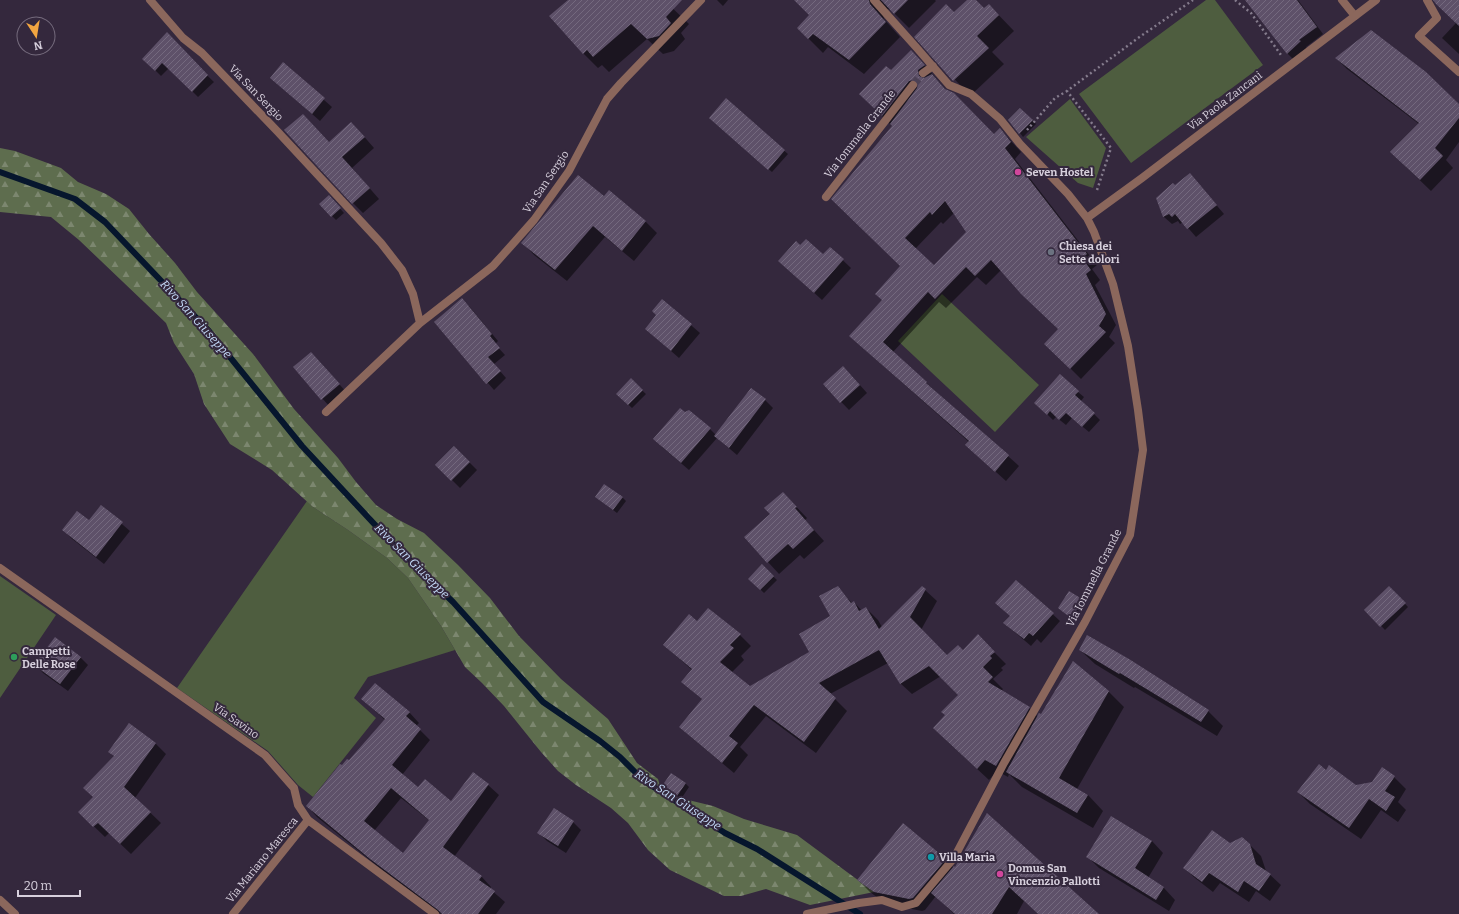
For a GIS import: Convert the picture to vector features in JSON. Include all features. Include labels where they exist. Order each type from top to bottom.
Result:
[{"type":"street","name":"Via San Sergio","points":[[150,0],[183,38],[202,53],[381,243],[402,270],[413,294],[420,323]]},
{"type":"street","name":"Via San Sergio","points":[[326,412],[420,323],[493,266],[534,220],[569,172],[607,100],[621,83],[701,0]]},
{"type":"street","name":"Via Iommella Grande","points":[[807,914],[882,900],[902,907],[916,903],[954,858],[1004,763],[1085,622],[1130,535],[1143,450],[1128,346],[1113,284],[1094,232],[1087,218],[1068,194],[1020,144],[1000,119],[971,94],[949,86],[874,0]]},
{"type":"street","points":[[1342,0],[1355,16]]},
{"type":"street","name":"Via Paola Zancani","points":[[1087,218],[1376,0]]},
{"type":"street","points":[[1427,0],[1437,18],[1419,36],[1459,72]]},
{"type":"street","points":[[923,73],[933,66]]},
{"type":"street","name":"Via Iommella Grande","points":[[826,196],[913,85]]},
{"type":"street","name":"Via Savino","points":[[0,568],[265,755],[294,788],[298,805],[308,820],[435,914]]},
{"type":"street","name":"Via Mariano Maresca","points":[[232,914],[308,820]]},
{"type":"street","points":[[0,900],[15,914]]},
{"type":"path","points":[[1026,132],[1055,98],[1067,91],[1138,38],[1193,0]]},
{"type":"path","points":[[1234,0],[1251,13],[1284,58]]},
{"type":"path","points":[[1067,91],[1111,148],[1097,190]]},
{"type":"green space","points":[[1206,0],[1215,0],[1263,65],[1131,163],[1079,94]]},
{"type":"green space","points":[[1070,99],[1106,148],[1093,188],[1078,183],[1026,137]]},
{"type":"green space","points":[[0,148],[15,151],[61,168],[78,182],[106,194],[129,209],[175,263],[197,292],[253,354],[294,409],[338,458],[376,505],[397,519],[424,533],[458,565],[490,598],[519,636],[561,679],[608,719],[637,763],[658,779],[660,786],[676,797],[713,806],[744,819],[797,835],[874,892],[810,905],[766,889],[741,896],[724,896],[670,870],[648,850],[628,823],[611,808],[558,771],[504,706],[465,667],[441,626],[408,578],[387,558],[313,507],[272,470],[230,444],[204,404],[194,374],[174,343],[166,323],[79,240],[51,217],[0,212]]},
{"type":"green space","points":[[942,294],[1039,385],[995,432],[898,341]]},
{"type":"green space","points":[[307,501],[313,507],[387,558],[408,578],[441,626],[455,650],[368,677],[354,698],[376,718],[313,797],[298,785],[268,751],[177,688]]},
{"type":"green space","name":"Campetti Delle Rose","points":[[0,576],[56,615],[0,698]]},
{"type":"building","points":[[568,0],[682,0],[666,17],[671,23],[659,36],[647,39],[631,24],[593,57],[587,50],[583,54],[549,16]]},
{"type":"building","points":[[794,0],[869,0],[870,4],[886,22],[849,60],[813,34],[808,39],[797,28],[809,15]]},
{"type":"building","points":[[881,0],[908,0],[894,14]]},
{"type":"building","points":[[967,0],[976,0],[984,8],[989,4],[999,15],[977,36],[989,48],[953,81],[914,37],[946,4],[954,12]]},
{"type":"building","points":[[1245,0],[1297,0],[1317,27],[1299,40],[1301,41],[1287,54]]},
{"type":"building","points":[[1433,0],[1459,0],[1459,26],[1436,4]]},
{"type":"building","points":[[1371,30],[1426,72],[1459,104],[1459,118],[1435,148],[1443,156],[1420,180],[1390,152],[1419,123],[1335,58]]},
{"type":"building","points":[[167,32],[208,75],[192,92],[162,63],[155,71],[142,59]]},
{"type":"building","points":[[911,50],[925,65],[918,70],[919,76],[924,78],[932,74],[945,89],[954,93],[994,134],[1000,128],[1011,142],[1005,148],[1087,254],[1082,258],[1091,270],[1086,274],[1106,314],[1099,326],[1106,332],[1070,369],[1044,344],[1058,329],[1021,294],[991,260],[975,276],[966,267],[935,299],[928,292],[883,342],[927,382],[926,383],[1009,455],[995,472],[965,445],[969,441],[849,336],[882,300],[875,294],[900,266],[831,199],[892,126],[890,124],[917,88],[918,83],[914,80],[909,81],[882,116],[859,94],[886,66],[891,70]],"holes":[[[945,201],[966,232],[934,265],[905,238],[930,212],[932,215]]]},
{"type":"building","points":[[283,62],[325,98],[312,114],[270,78]]},
{"type":"building","points":[[726,98],[785,150],[768,170],[709,118]]},
{"type":"building","points":[[1020,108],[1033,120],[1019,134],[1008,120]]},
{"type":"building","points":[[303,114],[329,142],[351,122],[365,137],[342,157],[370,188],[352,204],[284,130]]},
{"type":"building","points":[[1190,173],[1217,205],[1187,229],[1175,214],[1172,217],[1169,214],[1163,217],[1156,198],[1173,183],[1175,185]]},
{"type":"building","points":[[578,175],[604,196],[609,190],[646,221],[622,251],[593,226],[555,270],[521,243]]},
{"type":"building","points":[[329,195],[341,208],[331,217],[319,204]]},
{"type":"building","points":[[806,239],[823,254],[830,247],[844,259],[814,293],[778,261],[796,241],[800,245]]},
{"type":"building","points":[[462,298],[492,334],[490,336],[500,348],[488,357],[501,371],[486,384],[434,322]]},
{"type":"building","points":[[662,299],[692,324],[671,351],[645,329],[656,315],[652,311]]},
{"type":"building","points":[[311,352],[340,384],[321,400],[293,367]]},
{"type":"building","points":[[843,366],[860,385],[840,403],[823,384]]},
{"type":"building","points":[[1060,374],[1079,391],[1075,395],[1095,413],[1082,427],[1066,413],[1059,420],[1050,411],[1047,415],[1034,403]]},
{"type":"building","points":[[631,378],[643,390],[628,405],[616,394]]},
{"type":"building","points":[[751,388],[766,399],[729,448],[714,436]]},
{"type":"building","points":[[680,408],[685,412],[689,410],[711,428],[681,463],[653,439]]},
{"type":"building","points":[[454,446],[470,462],[451,481],[435,465]]},
{"type":"building","points":[[604,484],[623,497],[613,510],[595,497]]},
{"type":"building","points":[[783,492],[797,507],[795,508],[814,530],[793,549],[788,544],[767,563],[744,537],[770,514],[764,508]]},
{"type":"building","points":[[101,505],[123,522],[96,557],[62,530],[77,511],[89,520]]},
{"type":"building","points":[[762,564],[774,576],[760,590],[748,579]]},
{"type":"building","points":[[1016,580],[1054,613],[1033,636],[1029,633],[1024,639],[1003,623],[1010,616],[995,603]]},
{"type":"building","points":[[838,586],[851,603],[854,601],[859,611],[866,607],[879,629],[922,586],[926,589],[910,617],[947,655],[958,645],[963,650],[978,634],[995,652],[990,656],[992,658],[983,667],[993,677],[988,682],[1030,707],[996,766],[985,760],[977,769],[933,728],[945,715],[941,712],[958,695],[929,666],[900,684],[879,650],[819,683],[836,698],[804,742],[754,705],[729,736],[738,743],[722,763],[679,727],[702,699],[681,682],[692,669],[663,645],[689,614],[697,621],[708,608],[741,634],[730,645],[734,648],[720,662],[750,686],[809,652],[799,634],[830,616],[819,596]]},
{"type":"building","points":[[1389,586],[1406,603],[1380,627],[1364,610]]},
{"type":"building","points":[[1069,591],[1082,599],[1072,619],[1058,608]]},
{"type":"building","points":[[1087,635],[1129,659],[1209,710],[1201,722],[1079,650]]},
{"type":"building","points":[[55,637],[81,657],[60,684],[34,665]]},
{"type":"building","points":[[1073,661],[1109,691],[1059,778],[1088,795],[1077,813],[1006,772],[1039,713],[1041,714]]},
{"type":"building","points":[[375,683],[410,712],[406,716],[421,729],[392,765],[418,787],[425,779],[451,801],[473,772],[489,784],[443,847],[482,876],[479,880],[495,891],[478,914],[442,914],[370,859],[306,806],[340,764],[342,765],[347,759],[349,760],[385,719],[361,699]],"holes":[[[391,788],[429,820],[403,853],[364,821]]]},
{"type":"building","points":[[129,723],[156,743],[124,787],[151,812],[120,844],[98,823],[93,827],[78,812],[93,797],[83,788],[114,756],[108,752]]},
{"type":"building","points":[[1319,764],[1326,770],[1329,765],[1356,785],[1372,782],[1382,767],[1395,776],[1385,791],[1395,797],[1386,811],[1369,799],[1349,828],[1297,792]]},
{"type":"building","points":[[671,773],[686,783],[677,796],[662,786]]},
{"type":"building","points":[[554,808],[574,821],[558,846],[537,833]]},
{"type":"building","name":"Domus San Vincenzio Pallotti","points":[[987,813],[1099,914],[1038,914],[1009,887],[992,914],[955,914],[931,893],[954,866],[955,867]]},
{"type":"building","points":[[1111,816],[1152,841],[1135,868],[1164,887],[1156,900],[1086,857]]},
{"type":"building","name":"Villa Maria","points":[[903,823],[946,859],[913,898],[909,899],[874,892],[857,880]]},
{"type":"building","points":[[1212,830],[1230,843],[1242,837],[1250,844],[1256,864],[1271,874],[1259,891],[1244,881],[1238,892],[1209,873],[1202,882],[1183,868]]},
{"type":"waterway","name":"Rivo San Giuseppe","points":[[0,172],[75,199],[105,222],[208,330],[302,446],[390,541],[453,602],[543,702],[600,741],[620,757],[643,780],[725,833],[757,849],[860,914]]},
{"type":"tunnel","points":[[913,85],[923,73]]},
{"type":"place","name":"Seven Hostel","points":[[1018,172]]},
{"type":"place","name":"Chiesa dei Sette dolori","points":[[1051,252]]},
{"type":"place","name":"Campetti Delle Rose","points":[[14,657]]},
{"type":"place","name":"Villa Maria","points":[[931,857]]},
{"type":"place","name":"Domus San Vincenzio Pallotti","points":[[1000,874]]}]
